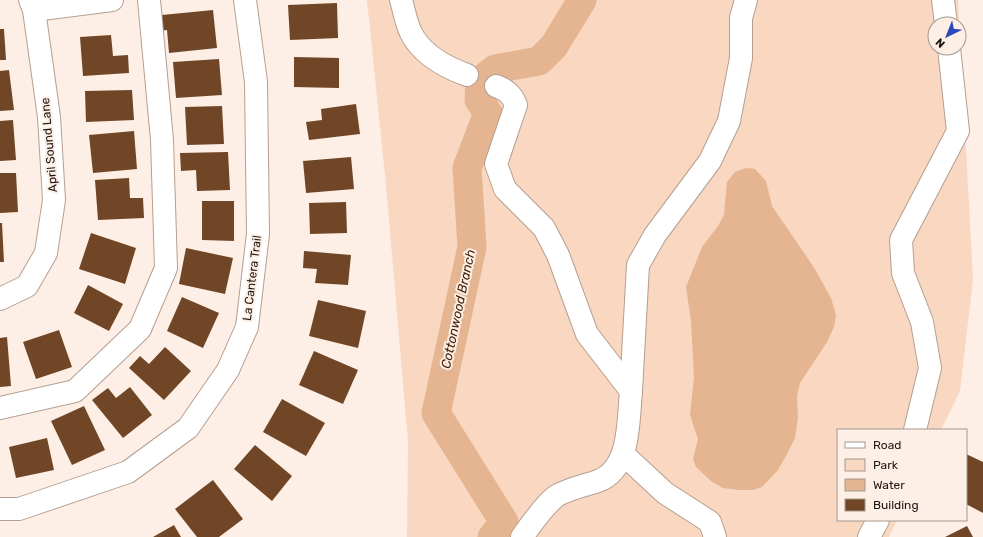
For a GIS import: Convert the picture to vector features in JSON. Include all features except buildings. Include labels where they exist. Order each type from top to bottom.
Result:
[{"type":"street","points":[[32,5],[112,0]]},
{"type":"street","points":[[0,408],[75,391],[140,329],[166,268],[162,140],[149,0]]},
{"type":"street","name":"La Cantera Trail","points":[[0,509],[19,509],[128,472],[188,428],[228,370],[246,326],[258,234],[256,82],[245,0]]},
{"type":"street","points":[[401,0],[410,33],[419,45],[442,64],[467,75]]},
{"type":"street","points":[[522,537],[538,515],[556,496],[606,478],[621,459],[627,438],[638,265],[655,235],[710,161],[730,121],[741,58],[741,18],[746,0]]},
{"type":"street","points":[[943,0],[945,16]]},
{"type":"street","name":"April Sound Lane","points":[[0,299],[27,286],[46,253],[54,200],[49,117],[32,5]]},
{"type":"street","points":[[915,429],[930,368],[922,322],[903,273],[901,240],[958,131],[950,56]]},
{"type":"street","points":[[496,86],[506,90],[513,97],[516,105],[496,164],[505,189],[544,228],[558,255],[587,334],[631,391]]},
{"type":"street","points":[[623,454],[665,493],[710,522],[715,537]]},
{"type":"street","points":[[869,537],[877,521]]},
{"type":"green space","points":[[367,0],[958,0],[959,16],[927,16],[927,56],[961,56],[973,279],[960,391],[941,429],[837,429],[837,521],[897,521],[889,537],[407,537],[408,442],[386,185]]},
{"type":"water","points":[[746,168],[755,169],[766,181],[772,206],[813,266],[831,298],[836,315],[834,327],[827,342],[800,383],[797,396],[798,417],[795,438],[787,454],[778,470],[762,487],[753,490],[739,490],[723,488],[712,482],[696,467],[693,459],[698,439],[690,415],[694,378],[691,321],[686,287],[702,247],[718,226],[724,215],[727,182],[735,172]]},
{"type":"waterway","name":"Cottonwood Branch","points":[[492,537],[504,522],[436,413],[472,247],[467,168],[488,113],[479,100],[480,81],[495,69],[539,61],[554,46],[582,0]]}]
